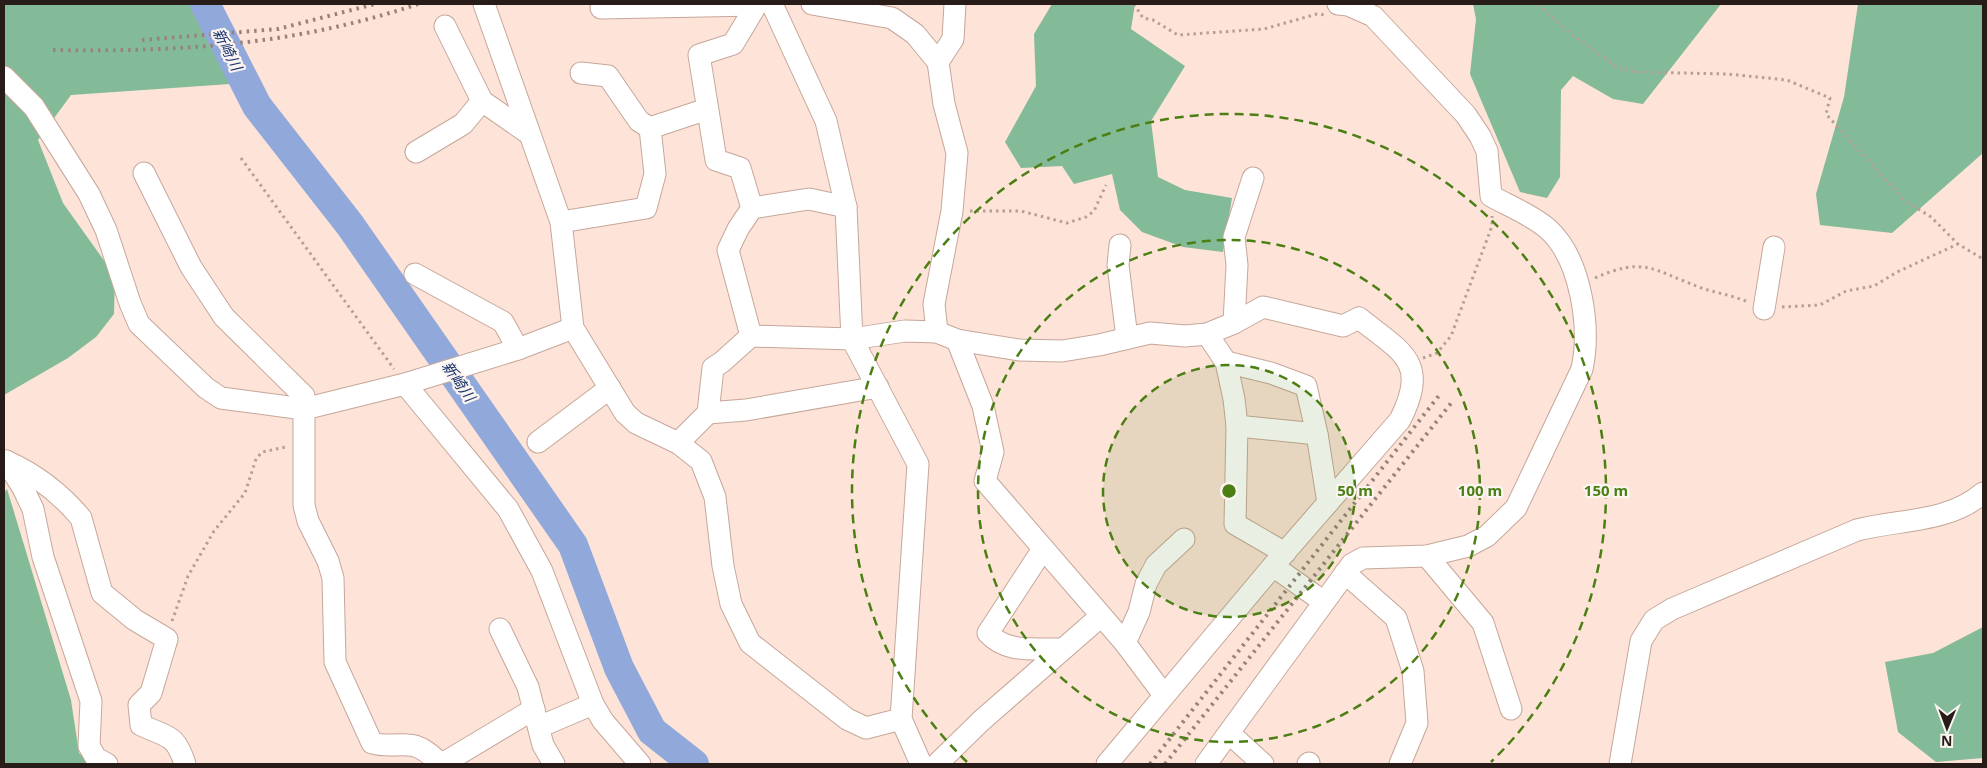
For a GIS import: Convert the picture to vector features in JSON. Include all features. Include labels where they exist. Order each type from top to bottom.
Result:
[{"type":"street","points":[[484,4],[561,222],[573,328],[625,413],[636,423],[678,443],[701,461],[715,497],[723,566],[731,604],[750,643],[847,719],[866,728],[900,719]]},
{"type":"street","points":[[601,8],[761,4]]},
{"type":"street","points":[[752,208],[740,168],[716,160],[699,55],[733,44],[761,4]]},
{"type":"street","points":[[761,4],[826,121],[846,206],[852,339],[918,464],[900,719],[921,764]]},
{"type":"street","points":[[812,4],[890,11],[915,34],[938,62],[944,104],[957,153],[952,211],[934,304],[937,332]]},
{"type":"street","points":[[938,62],[952,39],[955,4]]},
{"type":"street","points":[[1206,764],[1352,564],[1363,558],[1427,556],[1468,546],[1487,536],[1516,508],[1582,369],[1586,348],[1580,286],[1564,248],[1547,228],[1491,196],[1487,151],[1480,136],[1466,115],[1373,16],[1348,5],[1336,10]]},
{"type":"street","points":[[445,26],[482,101],[528,133]]},
{"type":"street","points":[[581,73],[608,76],[639,121],[650,128]]},
{"type":"street","points":[[4,77],[34,107],[89,194],[106,230],[130,303],[140,324],[206,388],[221,398],[304,409],[412,382],[518,349],[573,328]]},
{"type":"street","points":[[416,152],[463,124],[482,101]]},
{"type":"street","points":[[650,128],[708,109]]},
{"type":"street","points":[[561,222],[646,208],[655,174],[650,128]]},
{"type":"street","points":[[144,173],[191,267],[224,317],[304,396],[304,505],[308,521],[328,561],[333,578],[335,597],[332,638],[335,662],[372,743],[387,747],[409,745],[425,750],[442,764],[536,718],[593,704]]},
{"type":"street","points":[[1234,323],[1237,265],[1234,237],[1253,178]]},
{"type":"street","points":[[751,336],[728,250],[738,229],[752,208],[809,199],[846,206]]},
{"type":"street","points":[[1120,244],[1118,264],[1127,338]]},
{"type":"street","points":[[1764,309],[1774,247]]},
{"type":"street","points":[[415,274],[504,322],[518,349]]},
{"type":"street","points":[[678,443],[708,413],[713,368],[751,336],[852,339],[905,332],[937,332],[957,340],[1019,350],[1062,352],[1150,333],[1184,336],[1208,334],[1234,323],[1263,307],[1343,326],[1358,318],[1408,358],[1413,381],[1409,402],[1400,420],[1279,559],[1107,764]]},
{"type":"street","points":[[1208,334],[1226,362],[1237,426],[1235,524],[1279,559],[1324,602]]},
{"type":"street","points":[[957,340],[983,406],[993,452],[985,481],[1125,643],[1164,695]]},
{"type":"street","points":[[1226,362],[1271,373],[1306,386],[1317,434],[1328,503]]},
{"type":"street","points":[[412,382],[508,509],[542,572],[593,704],[603,721],[640,764]]},
{"type":"street","points":[[708,413],[746,410],[878,387]]},
{"type":"street","points":[[538,442],[610,388]]},
{"type":"street","points":[[1237,426],[1317,434]]},
{"type":"street","points":[[5,460],[27,470],[73,509],[81,518],[102,593],[141,624],[167,640],[151,693],[139,705],[138,715],[141,725],[174,740],[180,747],[185,764]]},
{"type":"street","points":[[5,460],[33,509],[43,558],[86,683],[91,701],[89,746],[96,758],[107,764]]},
{"type":"street","points":[[1620,764],[1641,641],[1654,620],[1672,608],[1857,530],[1881,524],[1942,515],[1971,504],[1983,494]]},
{"type":"street","points":[[1125,643],[1139,612],[1146,584],[1156,565],[1184,539]]},
{"type":"street","points":[[1043,549],[988,633],[996,642],[1010,649],[1061,650]]},
{"type":"street","points":[[1427,556],[1483,623],[1511,709]]},
{"type":"street","points":[[1345,573],[1396,618],[1413,671],[1417,724],[1400,764]]},
{"type":"street","points":[[937,764],[1061,650],[1101,616]]},
{"type":"street","points":[[500,629],[528,687],[543,744],[554,764]]},
{"type":"street","points":[[1229,733],[1262,764]]},
{"type":"path","points":[[1134,4],[1143,18],[1153,20],[1178,35],[1264,29],[1336,10]]},
{"type":"path","points":[[1538,4],[1567,31],[1617,67],[1635,72],[1728,74],[1787,80],[1830,98],[1826,114],[1904,200],[1931,217],[1958,244],[1983,259]]},
{"type":"path","points":[[241,158],[412,382]]},
{"type":"path","points":[[952,211],[1022,211],[1067,223],[1094,211],[1106,185]]},
{"type":"path","points":[[1408,358],[1424,358],[1437,353],[1451,336],[1492,226],[1491,196]]},
{"type":"path","points":[[167,640],[177,602],[188,576],[214,531],[245,494],[256,459],[262,452],[304,444]]},
{"type":"green space","points":[[4,4],[191,4],[230,84],[71,95],[38,140],[63,203],[115,276],[114,314],[96,337],[68,358],[4,395]]},
{"type":"green space","points":[[1052,4],[1135,4],[1131,29],[1185,66],[1151,121],[1158,177],[1185,190],[1232,198],[1223,252],[1183,247],[1142,232],[1120,210],[1112,174],[1074,184],[1062,166],[1021,168],[1005,142],[1036,86],[1034,34]]},
{"type":"green space","points":[[1473,4],[1721,4],[1643,104],[1613,99],[1573,76],[1561,90],[1560,177],[1547,198],[1520,192],[1470,74],[1476,19]]},
{"type":"green space","points":[[1858,4],[1983,4],[1983,153],[1892,233],[1820,225],[1816,194],[1844,97]]},
{"type":"green space","points":[[7,489],[71,700],[79,753],[91,764],[4,764],[4,493]]},
{"type":"green space","points":[[1983,627],[1983,758],[1936,762],[1898,732],[1885,662],[1933,653]]},
{"type":"waterway","name":"新崎川","points":[[205,4],[257,106],[350,225],[573,545],[619,668],[652,731],[694,764]]},
{"type":"railway","points":[[142,40],[278,29],[375,4]]},
{"type":"railway","points":[[53,50],[147,49],[238,43],[328,29],[418,4]]},
{"type":"railway","points":[[1150,764],[1441,393]]},
{"type":"railway","points":[[1165,764],[1452,402]]}]
